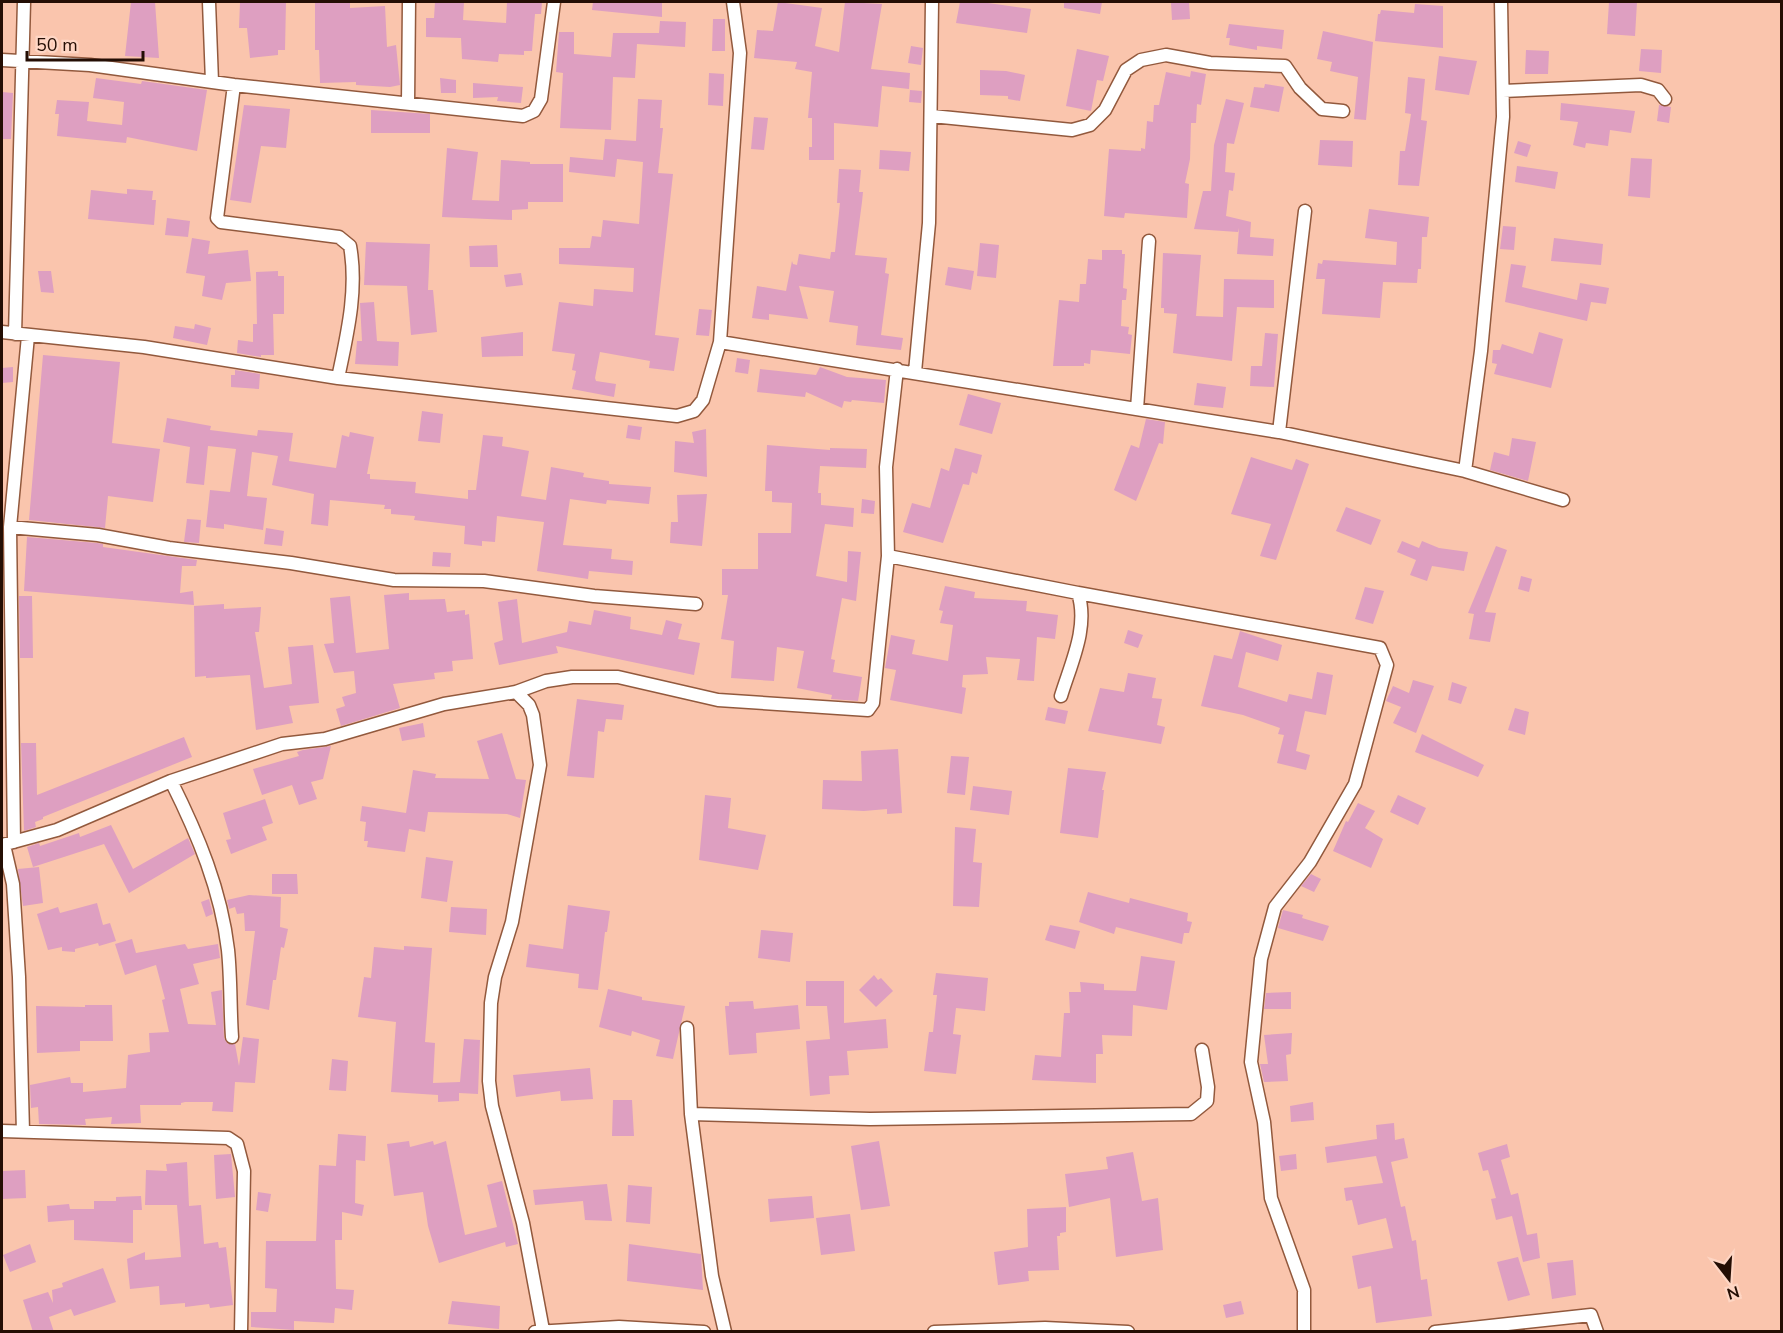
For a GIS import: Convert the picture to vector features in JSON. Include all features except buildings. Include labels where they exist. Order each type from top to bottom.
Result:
[{"type":"street","points":[[23,1132],[20,977],[13,884],[6,844],[10,527],[22,335],[24,2]]},
{"type":"street","points":[[209,2],[212,82]]},
{"type":"street","points":[[408,103],[409,2]]},
{"type":"street","points":[[2,60],[90,65],[234,85],[523,116],[534,111],[541,99],[554,2]]},
{"type":"street","points":[[2,332],[144,347],[338,378],[677,416],[694,411],[703,400],[720,342],[740,53],[733,2]]},
{"type":"street","points":[[915,372],[929,223],[932,2]]},
{"type":"street","points":[[1465,471],[1481,351],[1503,117],[1501,2]]},
{"type":"street","points":[[932,116],[1072,130],[1090,126],[1105,110],[1126,70],[1141,60],[1166,55],[1210,63],[1285,66],[1300,88],[1322,109],[1343,111]]},
{"type":"street","points":[[234,85],[217,218],[221,222],[339,237],[350,246],[353,264],[351,315],[338,378]]},
{"type":"street","points":[[1503,91],[1641,85],[1659,90],[1665,99]]},
{"type":"street","points":[[1279,432],[1305,211]]},
{"type":"street","points":[[1137,409],[1149,241]]},
{"type":"street","points":[[720,342],[1279,432],[1465,471],[1563,500]]},
{"type":"street","points":[[6,844],[57,830],[171,781],[282,744],[325,739],[444,704],[516,692],[546,681],[572,677],[618,677],[718,700],[868,710],[873,703],[888,556],[886,467],[897,369]]},
{"type":"street","points":[[10,527],[98,535],[169,548],[291,563],[394,580],[484,581],[594,596],[696,604]]},
{"type":"street","points":[[888,556],[1380,648],[1387,665],[1355,784],[1310,862],[1275,907],[1261,959],[1251,1062],[1264,1122],[1271,1198],[1304,1290],[1304,1332]]},
{"type":"street","points":[[1061,696],[1081,628],[1082,606],[1078,593]]},
{"type":"street","points":[[516,692],[529,705],[540,765],[512,922],[495,977],[491,1004],[489,1081],[492,1106],[523,1223],[539,1331],[619,1327],[704,1332]]},
{"type":"street","points":[[171,781],[199,841],[223,917],[228,952],[232,1037]]},
{"type":"street","points":[[687,1028],[691,1114],[712,1276],[725,1332]]},
{"type":"street","points":[[691,1114],[870,1119],[1191,1114],[1207,1101],[1208,1087],[1202,1050]]},
{"type":"street","points":[[2,1131],[228,1138],[237,1144],[244,1171],[241,1332]]},
{"type":"street","points":[[1435,1332],[1591,1315],[1597,1332]]},
{"type":"street","points":[[934,1332],[1045,1328],[1128,1332]]}]
